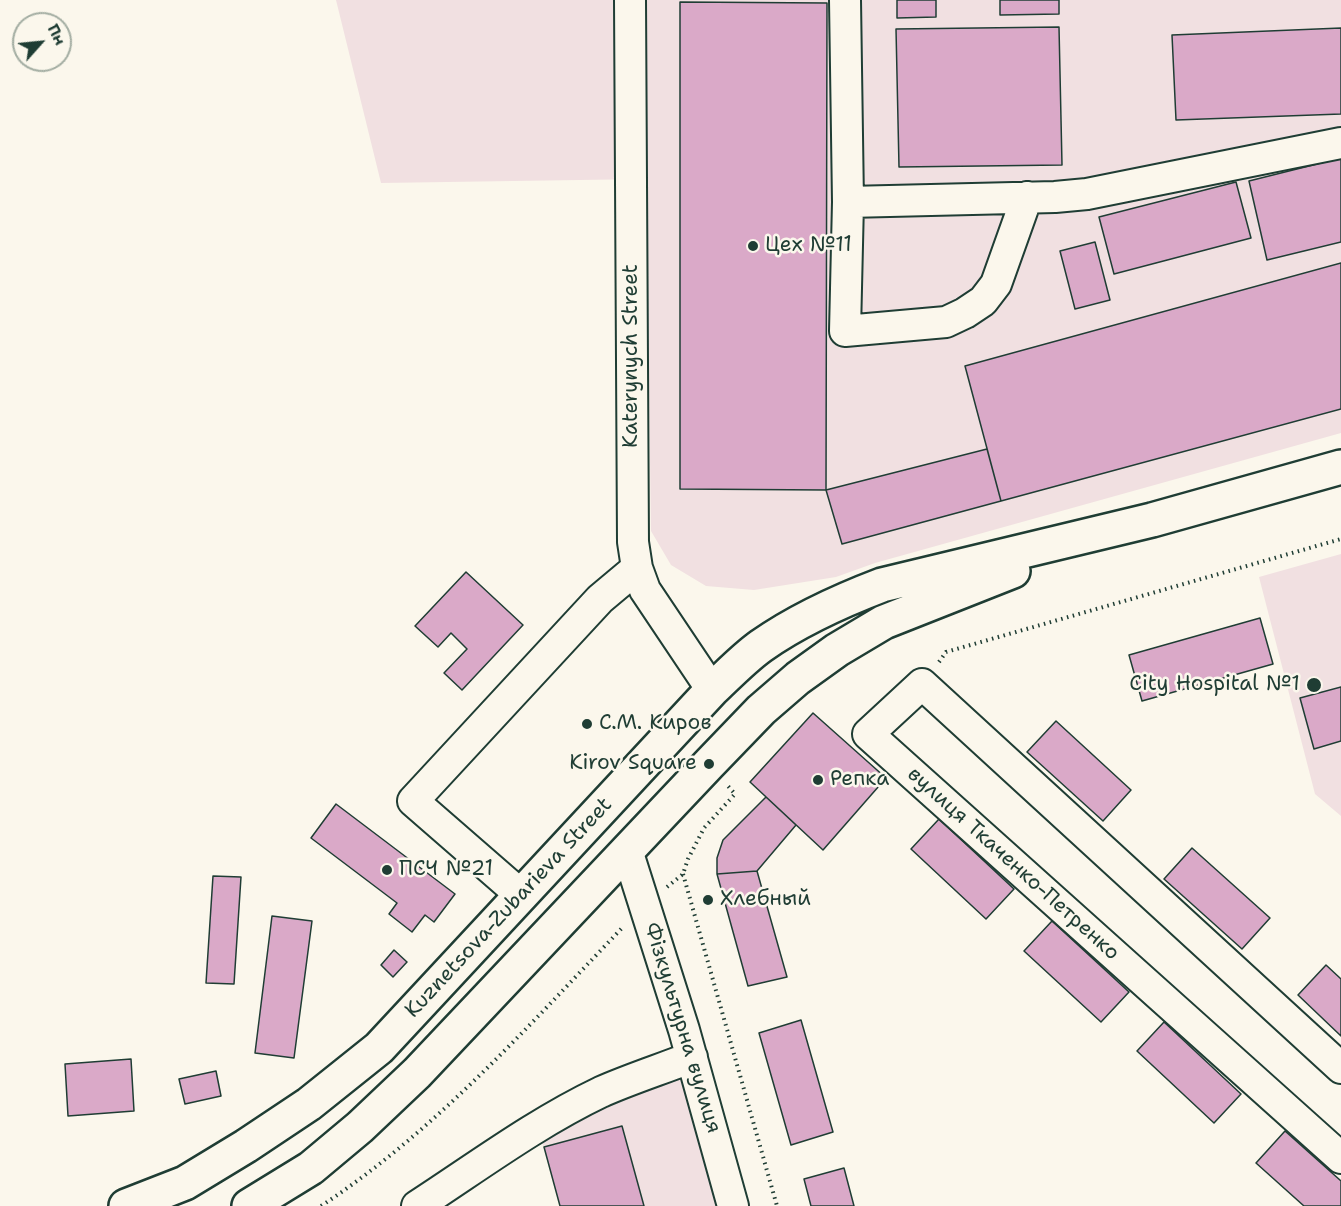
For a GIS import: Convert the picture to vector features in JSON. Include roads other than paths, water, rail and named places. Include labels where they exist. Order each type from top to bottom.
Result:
[{"type":"main road","name":"Kuznetsova-Zubarieva Street","points":[[126,1206],[185,1183],[246,1146],[318,1097],[379,1048],[712,690],[760,647],[846,598],[882,585],[1152,520],[1341,467]]},
{"type":"main road","name":"Kuznetsova-Zubarieva Street","points":[[249,1206],[311,1168],[360,1127],[417,1073],[761,710],[837,650],[884,622],[942,597],[1152,520]]},
{"type":"street","name":"Katerynych Street","points":[[630,0],[633,542],[637,568],[645,590],[712,690]]},
{"type":"street","points":[[845,0],[848,202],[845,331],[946,322],[965,314],[983,301],[996,284],[1026,197]]},
{"type":"street","points":[[848,202],[1087,194],[1341,143]]},
{"type":"street","points":[[521,895],[413,801],[600,599],[637,568]]},
{"type":"street","name":"вулиця Ткаченко-Петренко","points":[[1341,1068],[922,684],[868,734],[1341,1158]]},
{"type":"street","name":"Фізкультурна вулиця","points":[[627,850],[692,1058],[733,1206]]},
{"type":"street","points":[[417,1206],[538,1126],[570,1108],[602,1092],[692,1058]]},
{"type":"place","name":"Цех №11","points":[[753,246]]},
{"type":"place","name":"City Hospital №1","points":[[1314,685]]},
{"type":"place","name":"С.М. Киров","points":[[587,724]]},
{"type":"place","name":"Kirov Square","points":[[709,764]]},
{"type":"place","name":"Репка","points":[[818,780]]},
{"type":"place","name":"ПСЧ №21","points":[[387,870]]},
{"type":"place","name":"Хлебный","points":[[708,900]]}]
